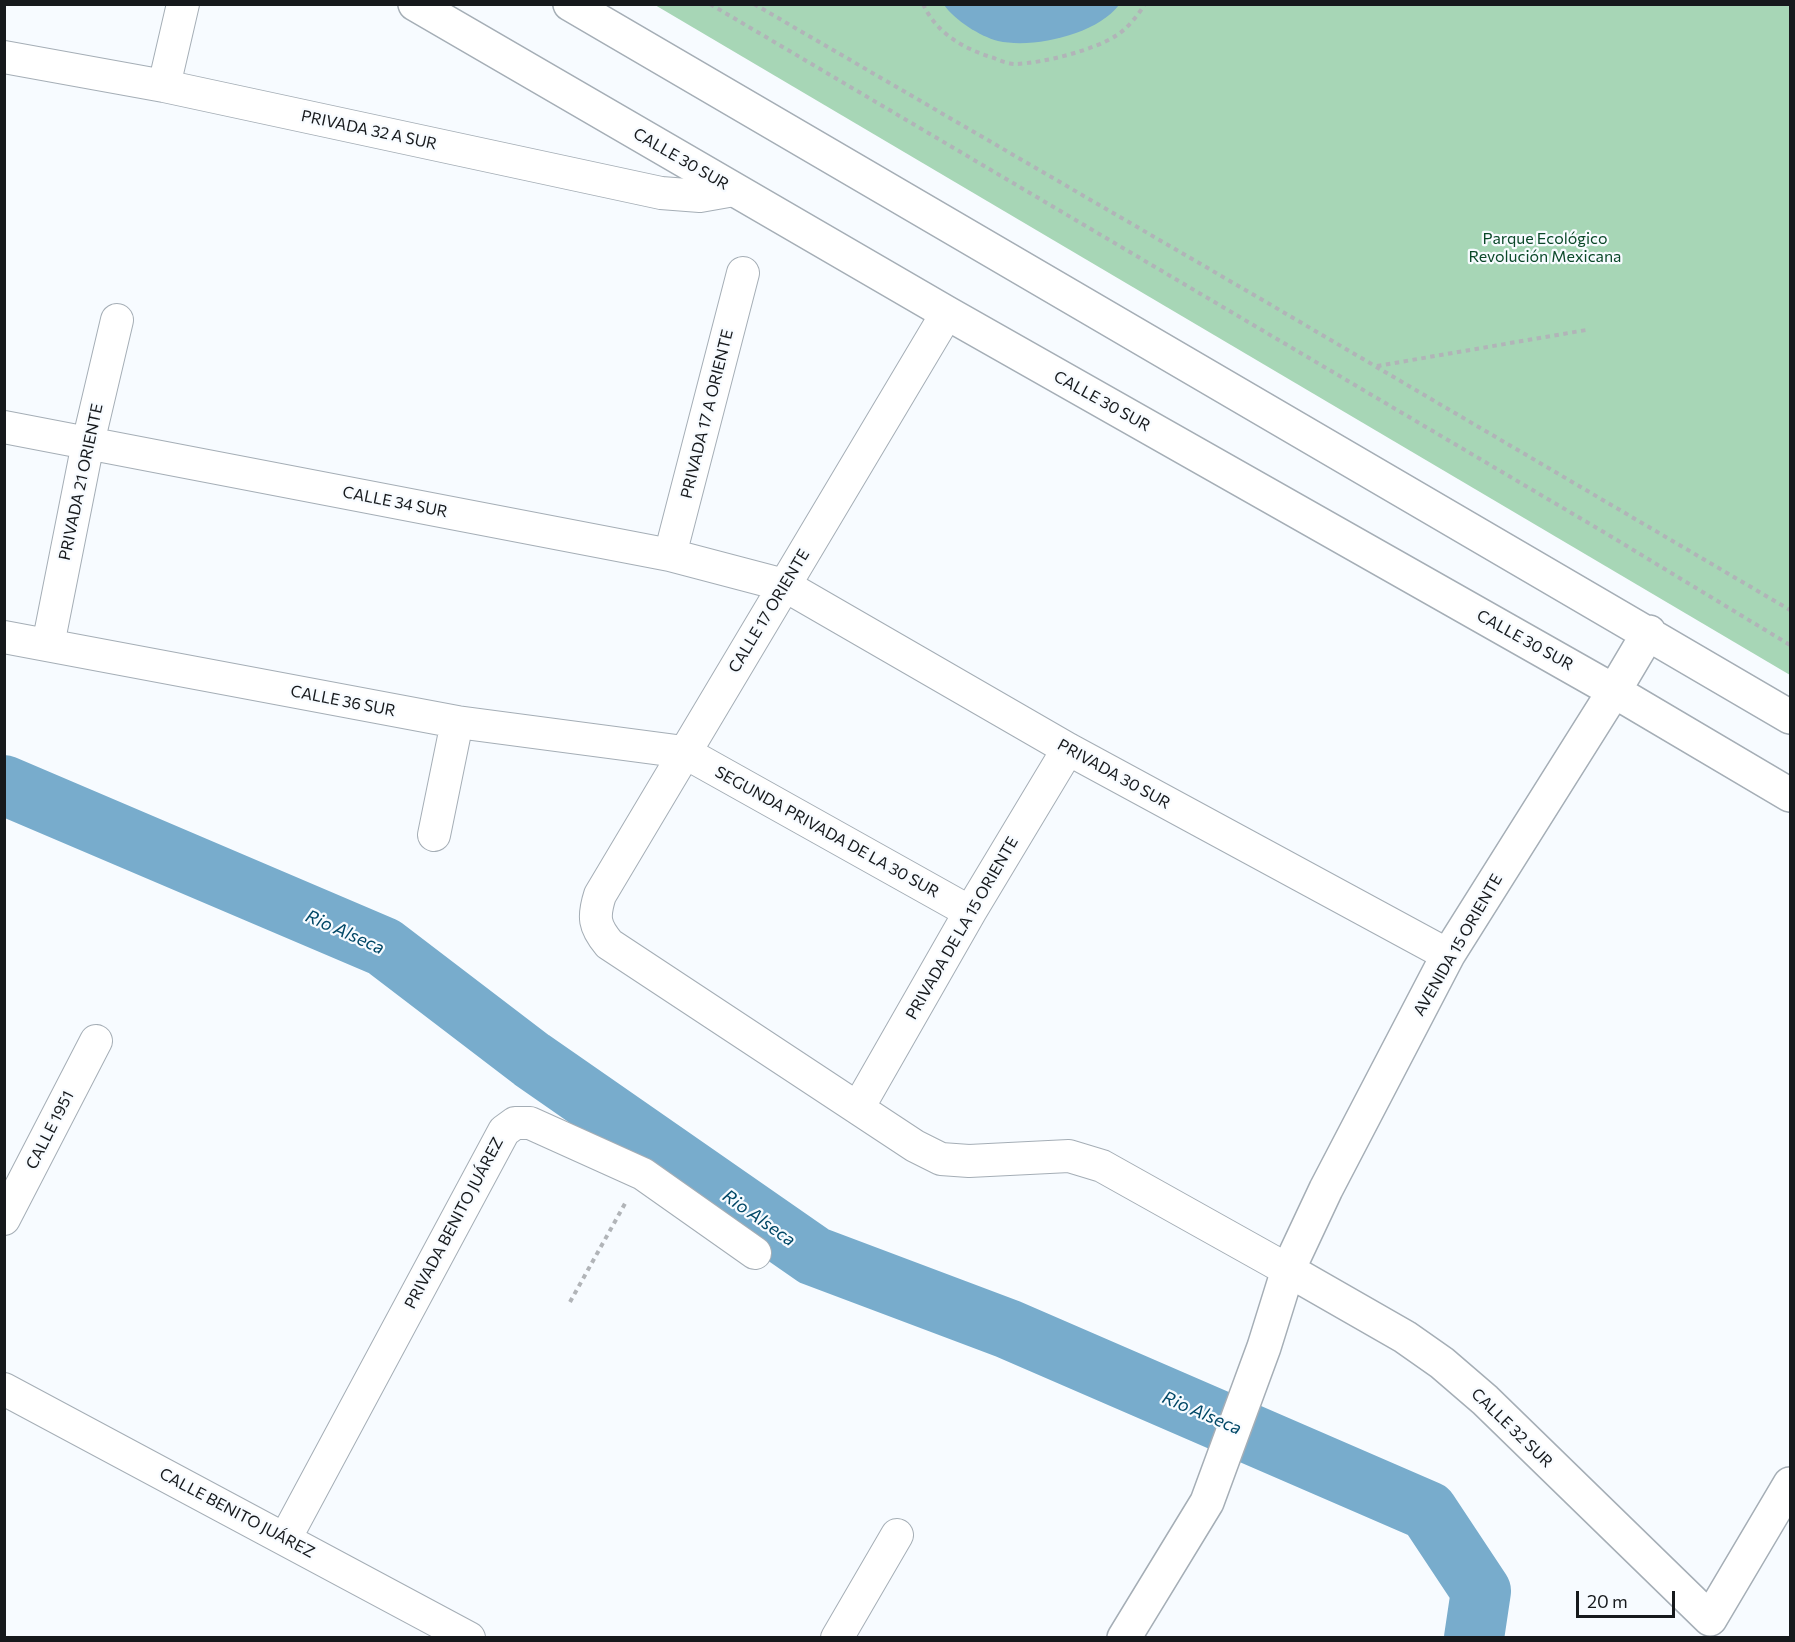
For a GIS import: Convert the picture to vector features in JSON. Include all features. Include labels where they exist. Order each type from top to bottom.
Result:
[{"type":"main road","name":"CALLE 30 SUR","points":[[415,4],[947,313],[1614,691],[1791,795]]},
{"type":"main road","points":[[570,4],[1791,717]]},
{"type":"main road","name":"AVENIDA 15 ORIENTE","points":[[1124,1638],[1207,1502],[1264,1347],[1288,1270],[1326,1189],[1448,955],[1614,691],[1648,632]]},
{"type":"main road","name":"CALLE 32 SUR","points":[[1288,1270],[1405,1338],[1442,1363],[1485,1400],[1705,1628]]},
{"type":"main road","points":[[1705,1628],[1791,1484]]},
{"type":"street","points":[[164,86],[183,4]]},
{"type":"street","name":"PRIVADA 32 A SUR","points":[[4,57],[164,86],[661,193],[700,196],[734,190]]},
{"type":"street","name":"PRIVADA 17 A ORIENTE","points":[[670,555],[743,273]]},
{"type":"street","name":"CALLE 17 ORIENTE","points":[[858,1108],[609,944],[599,931],[594,912],[600,895],[684,752],[947,313]]},
{"type":"street","name":"PRIVADA 21 ORIENTE","points":[[48,645],[88,443],[117,320]]},
{"type":"street","name":"CALLE 34 SUR","points":[[4,428],[670,555],[784,585]]},
{"type":"street","name":"PRIVADA 30 SUR","points":[[784,585],[1068,749],[1448,955]]},
{"type":"street","name":"CALLE 36 SUR","points":[[4,636],[457,723],[684,752]]},
{"type":"street","points":[[434,835],[457,723]]},
{"type":"street","name":"PRIVADA DE LA 15 ORIENTE","points":[[858,1108],[970,912],[1068,749]]},
{"type":"street","name":"SEGUNDA PRIVADA DE LA 30 SUR","points":[[684,752],[970,912]]},
{"type":"street","name":"CALLE 1951","points":[[4,1219],[96,1041]]},
{"type":"street","points":[[858,1108],[915,1146],[941,1159],[969,1161],[1069,1156],[1102,1166],[1288,1270]]},
{"type":"street","name":"PRIVADA BENITO JUÁREZ","points":[[285,1539],[504,1131],[515,1123],[530,1123],[643,1174],[755,1253]]},
{"type":"street","name":"CALLE BENITO JUÁREZ","points":[[4,1389],[469,1638]]},
{"type":"street","points":[[837,1638],[897,1535]]},
{"type":"path","points":[[710,4],[1791,645]]},
{"type":"path","points":[[754,4],[1791,610]]},
{"type":"path","points":[[923,4],[945,35],[965,48],[1013,64],[1055,59],[1117,35],[1138,15],[1145,4]]},
{"type":"path","points":[[1376,366],[1586,330]]},
{"type":"path","points":[[570,1302],[643,1174]]},
{"type":"green space","name":"Parque Ecológico Revolución Mexicana","points":[[655,5],[1790,5],[1790,675]]},
{"type":"water","points":[[944,5],[1119,5],[1096,24],[1081,31],[1046,41],[1013,43],[991,39],[975,31],[961,22]]},
{"type":"waterway","name":"Rio Alseca","points":[[4,785],[384,947],[532,1060],[814,1256],[1008,1329],[1428,1511],[1481,1591],[1474,1638]]}]
